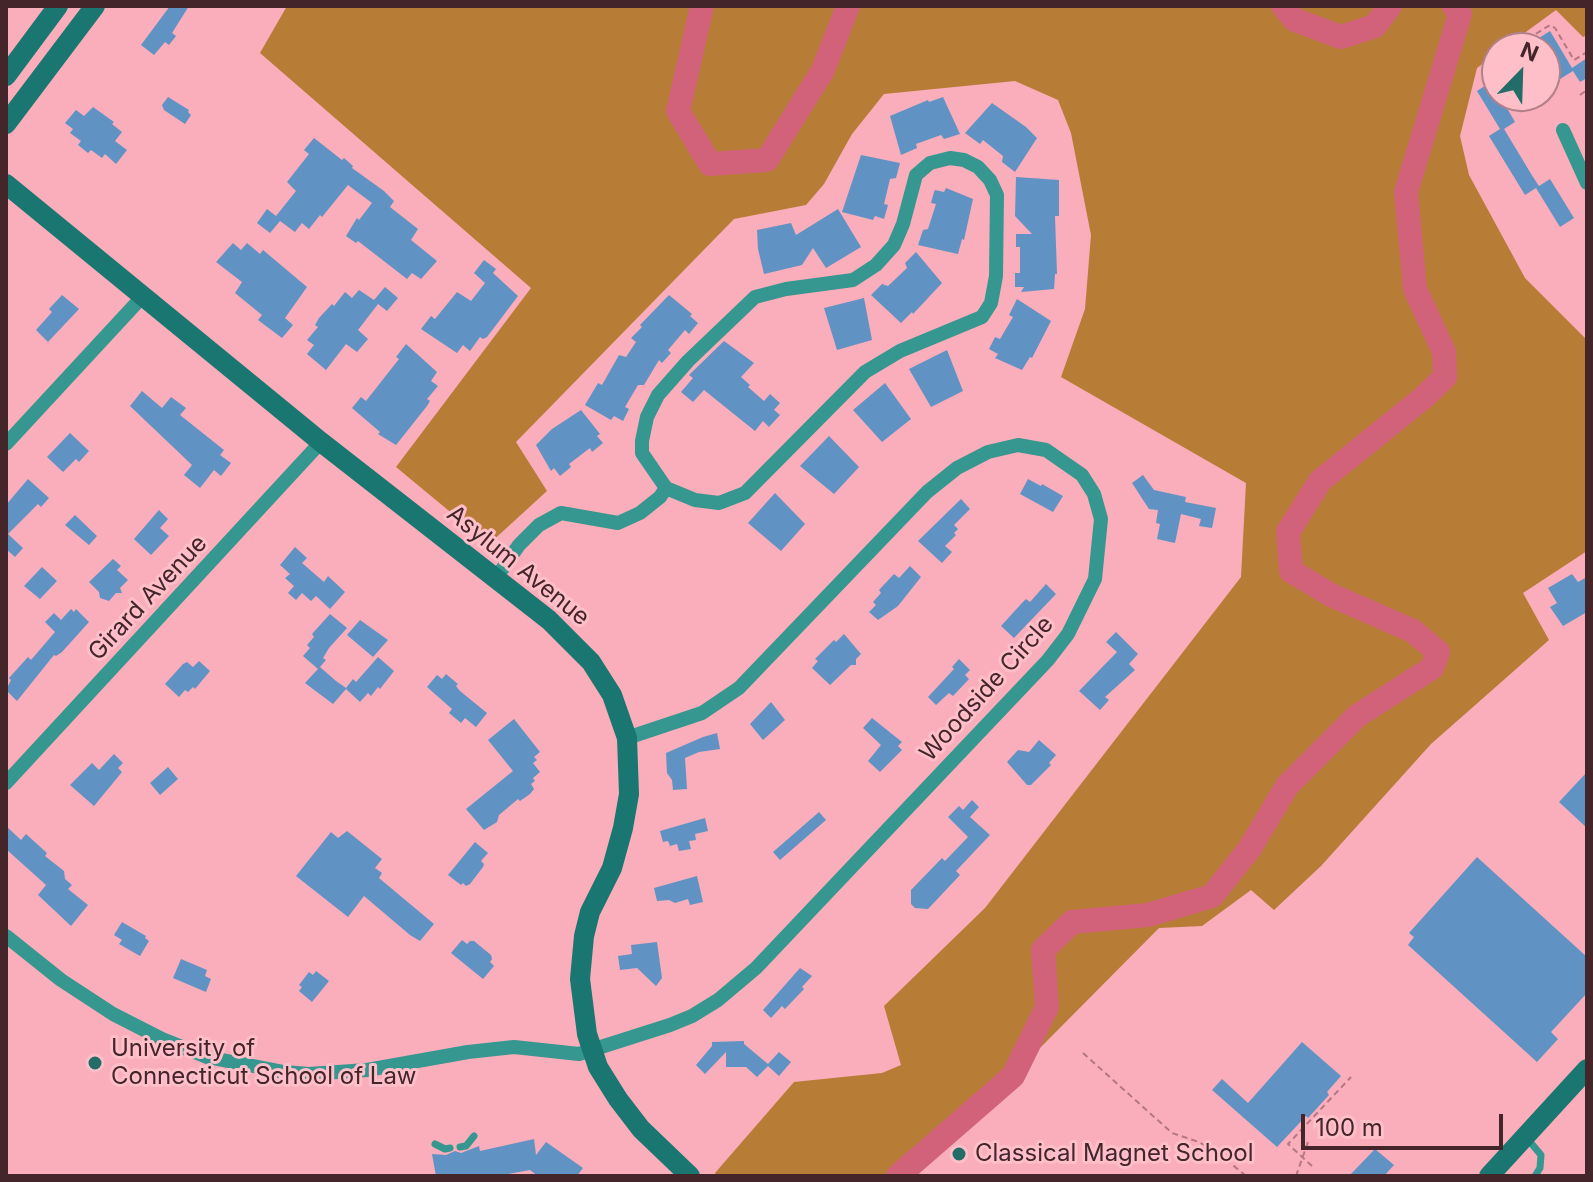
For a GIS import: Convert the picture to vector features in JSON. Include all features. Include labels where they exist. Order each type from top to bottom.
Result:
[{"type":"main road","points":[[6,76],[58,6]]},
{"type":"main road","points":[[6,124],[95,6]]},
{"type":"main road","name":"Asylum Avenue","points":[[6,184],[321,442],[549,620],[591,662],[612,695],[627,738],[629,794],[612,868],[590,912],[581,955],[583,1016],[591,1052],[606,1083],[629,1114],[690,1176]]},
{"type":"main road","points":[[1489,1176],[1587,1069]]},
{"type":"street","points":[[1563,130],[1587,183]]},
{"type":"street","points":[[950,158],[978,167],[990,180],[997,195],[996,276],[991,303],[982,317],[900,351],[865,372],[745,493],[719,503],[695,500],[666,488],[642,453],[642,441],[647,417],[658,395],[688,361],[755,297],[786,289],[853,280],[876,265],[894,245],[916,175],[930,163],[950,158]]},
{"type":"street","points":[[6,444],[143,296]]},
{"type":"street","name":"Girard Avenue","points":[[6,783],[321,442]]},
{"type":"street","name":"Woodside Circle","points":[[6,936],[61,980],[113,1014],[185,1049],[233,1064],[284,1072],[367,1070],[514,1047],[567,1054],[591,1052],[692,1016],[718,1000],[756,968],[1048,660],[1068,634],[1095,579],[1101,519],[1094,494],[1082,475],[1046,450],[1018,445],[988,452],[957,468],[927,492],[739,688],[702,713],[627,738]]},
{"type":"street","points":[[496,578],[519,545],[539,525],[561,513],[618,523],[640,513],[666,488]]},
{"type":"lane","points":[[460,1147],[466,1146],[474,1136]]},
{"type":"lane","points":[[1525,1136],[1541,1155],[1540,1168],[1535,1176]]},
{"type":"lane","points":[[435,1144],[450,1148]]},
{"type":"path","points":[[1539,32],[1550,25],[1557,32]]},
{"type":"path","points":[[1561,38],[1574,60],[1587,52]]},
{"type":"path","points":[[1580,95],[1587,90]]},
{"type":"path","points":[[1083,1053],[1154,1120],[1172,1133],[1199,1142],[1246,1176]]},
{"type":"path","points":[[1312,1166],[1288,1144],[1351,1077]]},
{"type":"path","points":[[1297,1125],[1301,1129]]},
{"type":"path","points":[[1296,1176],[1308,1142]]},
{"type":"shaded area","points":[[287,6],[1587,6],[1587,35],[1583,37],[1556,10],[1526,32],[1481,32],[1481,65],[1477,68],[1460,136],[1469,175],[1525,278],[1587,340],[1587,551],[1523,593],[1549,640],[1431,744],[1321,866],[1274,910],[1251,890],[1202,926],[1159,928],[913,1176],[717,1176],[715,1173],[794,1082],[882,1073],[901,1065],[884,1006],[985,908],[1241,577],[1246,483],[1061,377],[1085,309],[1091,235],[1071,133],[1058,100],[1015,81],[884,94],[852,134],[824,184],[806,205],[734,219],[516,442],[547,491],[489,544],[396,467],[531,288],[260,53]]},
{"type":"building","points":[[170,6],[189,6],[172,33],[176,36],[169,45],[165,42],[154,55],[141,45]]},
{"type":"building","points":[[1561,50],[1572,68],[1587,58],[1587,78],[1580,82],[1573,71],[1561,78]]},
{"type":"building","points":[[168,97],[189,110],[191,115],[185,124],[164,110],[162,105]]},
{"type":"building","points":[[943,97],[960,134],[944,139],[941,135],[916,144],[917,148],[901,155],[890,116]]},
{"type":"building","points":[[992,103],[1037,138],[1015,172],[1002,162],[1003,156],[983,140],[980,144],[965,133]]},
{"type":"building","points":[[93,107],[122,132],[115,141],[127,150],[116,164],[105,154],[102,158],[78,145],[81,141],[70,133],[73,129],[65,123],[76,110],[84,116]]},
{"type":"building","points":[[1490,112],[1509,112],[1515,122],[1504,129],[1533,177],[1539,186],[1550,179],[1574,218],[1560,227],[1536,188],[1525,195],[1489,136],[1500,129]]},
{"type":"building","points":[[314,138],[384,191],[394,201],[390,207],[418,229],[411,240],[437,261],[421,279],[412,273],[407,279],[358,241],[356,243],[346,236],[357,218],[359,220],[372,203],[348,185],[309,229],[302,223],[295,232],[280,221],[270,233],[257,223],[267,209],[276,216],[296,191],[287,182],[309,154],[304,150]]},
{"type":"building","points":[[861,155],[900,163],[896,178],[890,179],[884,219],[875,216],[873,220],[842,212]]},
{"type":"building","points":[[1016,177],[1059,180],[1054,289],[1021,292],[1024,287],[1015,287],[1015,273],[1020,273],[1020,247],[1016,247],[1016,234],[1032,234],[1015,216]]},
{"type":"building","points":[[946,188],[973,199],[958,254],[918,245],[923,230],[928,229],[936,204],[931,203],[934,192],[944,192]]},
{"type":"building","points":[[838,209],[861,247],[826,268],[813,248],[802,265],[764,274],[757,230],[791,223],[796,235]]},
{"type":"building","points":[[233,243],[241,250],[247,243],[260,254],[263,250],[307,287],[285,318],[293,325],[282,338],[258,320],[262,315],[235,293],[242,282],[216,262]]},
{"type":"building","points":[[916,252],[942,283],[901,323],[871,295],[882,284],[888,286],[907,268],[905,263]]},
{"type":"building","points":[[484,260],[496,269],[493,273],[518,296],[487,337],[480,337],[470,351],[463,345],[457,353],[421,329],[431,316],[435,319],[457,292],[471,301],[485,283],[474,273]]},
{"type":"building","points":[[385,287],[398,298],[387,311],[378,304],[358,330],[368,339],[357,352],[346,344],[326,370],[307,354],[314,345],[307,340],[318,327],[315,325],[319,318],[345,292],[352,298],[359,290],[374,300]]},
{"type":"building","points":[[62,295],[79,309],[48,342],[36,330]]},
{"type":"building","points":[[669,295],[698,323],[689,334],[685,330],[668,350],[671,353],[662,363],[659,360],[644,385],[638,385],[625,407],[629,409],[623,421],[614,416],[611,420],[585,405],[598,383],[602,385],[619,355],[626,357],[636,342],[631,338],[642,327],[640,325]]},
{"type":"building","points":[[864,298],[872,340],[837,350],[824,308]]},
{"type":"building","points":[[1017,299],[1051,321],[1032,358],[1022,370],[995,358],[998,354],[989,349],[995,337],[1000,339],[1013,317],[1009,315]]},
{"type":"building","points":[[724,341],[754,363],[741,377],[750,385],[748,387],[764,401],[770,394],[780,403],[774,410],[780,415],[769,427],[763,421],[755,431],[704,390],[693,402],[681,392],[693,378],[689,375]]},
{"type":"building","points":[[406,344],[437,372],[431,381],[438,386],[427,399],[430,401],[427,406],[396,445],[378,434],[380,432],[352,408],[361,397],[366,401],[399,359],[396,357]]},
{"type":"building","points":[[947,350],[963,391],[931,407],[909,369]]},
{"type":"building","points":[[885,383],[911,419],[882,442],[853,410]]},
{"type":"building","points":[[142,391],[162,408],[171,397],[186,408],[180,415],[224,450],[220,455],[231,463],[221,476],[214,470],[200,488],[184,475],[192,465],[130,406]]},
{"type":"building","points":[[581,410],[600,434],[597,436],[603,443],[592,452],[590,448],[569,464],[571,467],[560,476],[554,468],[551,471],[536,445],[552,429]]},
{"type":"building","points":[[70,433],[89,451],[63,472],[47,457]]},
{"type":"building","points":[[829,436],[859,467],[834,494],[800,466]]},
{"type":"building","points":[[1143,475],[1154,490],[1186,497],[1185,502],[1216,508],[1212,528],[1199,526],[1201,519],[1181,514],[1175,543],[1157,539],[1160,524],[1156,523],[1158,510],[1149,509],[1132,483]]},
{"type":"building","points":[[28,479],[49,498],[41,507],[38,504],[8,534],[23,548],[15,557],[6,549],[6,505]]},
{"type":"building","points":[[1028,479],[1063,496],[1053,512],[1020,494]]},
{"type":"building","points":[[775,493],[805,524],[781,551],[748,523]]},
{"type":"building","points":[[961,499],[970,509],[954,525],[958,529],[954,533],[956,535],[945,546],[952,552],[942,563],[918,541]]},
{"type":"building","points":[[159,510],[168,519],[160,528],[169,536],[151,555],[134,539]]},
{"type":"building","points":[[75,515],[97,536],[89,545],[65,525]]},
{"type":"building","points":[[295,547],[307,558],[302,563],[324,582],[328,576],[345,592],[330,609],[316,596],[311,601],[302,593],[296,600],[288,593],[294,586],[285,578],[290,574],[280,565]]},
{"type":"building","points":[[113,559],[121,566],[117,570],[128,580],[120,588],[122,593],[116,593],[109,601],[100,598],[99,592],[89,582]]},
{"type":"building","points":[[910,566],[921,577],[898,606],[878,620],[869,612],[876,605],[873,602],[881,593],[879,590],[894,574],[899,578]]},
{"type":"building","points":[[42,567],[57,581],[40,599],[24,586]]},
{"type":"building","points":[[1572,574],[1578,582],[1587,577],[1587,612],[1563,626],[1550,607],[1557,603],[1548,588]]},
{"type":"building","points":[[1046,584],[1056,594],[1014,638],[1001,626],[1026,599],[1030,602]]},
{"type":"building","points":[[71,609],[74,612],[76,609],[89,622],[62,652],[54,655],[17,701],[6,690],[11,680],[9,678],[28,657],[31,660],[55,632],[45,622],[54,613],[61,620]]},
{"type":"building","points":[[330,614],[347,628],[329,648],[323,658],[326,660],[320,667],[346,688],[353,679],[356,682],[378,657],[394,671],[380,689],[378,687],[371,696],[368,693],[360,702],[346,689],[333,704],[305,683],[318,669],[303,656],[310,648],[307,645],[314,637],[312,634]]},
{"type":"building","points":[[360,620],[388,640],[373,657],[347,635]]},
{"type":"building","points":[[1116,632],[1138,654],[1129,664],[1135,670],[1105,697],[1109,700],[1100,710],[1079,691],[1117,652],[1106,642]]},
{"type":"building","points":[[844,634],[861,654],[856,659],[856,665],[851,665],[830,685],[812,668],[818,661],[815,659]]},
{"type":"building","points":[[959,659],[970,670],[965,675],[969,679],[953,696],[949,693],[936,705],[928,697],[954,669],[952,667]]},
{"type":"building","points":[[199,661],[210,671],[195,689],[185,690],[179,697],[165,684],[183,664],[187,662],[193,667]]},
{"type":"building","points":[[446,674],[458,684],[456,686],[460,691],[487,713],[476,727],[465,718],[461,723],[449,713],[452,709],[427,687],[437,675],[442,679]]},
{"type":"building","points":[[771,702],[785,720],[763,740],[750,724]]},
{"type":"building","points":[[872,718],[902,742],[898,746],[902,750],[880,772],[868,761],[881,745],[863,728]]},
{"type":"building","points":[[514,719],[540,752],[533,763],[540,772],[533,778],[535,781],[531,784],[534,789],[530,794],[520,801],[518,799],[499,815],[497,822],[484,830],[466,809],[513,771],[488,740]]},
{"type":"building","points":[[717,733],[720,749],[685,758],[687,789],[673,790],[667,773],[666,753]]},
{"type":"building","points":[[1039,740],[1056,755],[1049,763],[1051,765],[1031,785],[1027,785],[1007,762],[1018,750],[1029,752]]},
{"type":"building","points":[[114,754],[123,763],[118,768],[122,772],[94,806],[70,785],[92,763],[99,770]]},
{"type":"building","points":[[168,767],[178,779],[160,795],[150,783]]},
{"type":"building","points":[[1587,772],[1587,828],[1559,802]]},
{"type":"building","points":[[972,800],[979,807],[970,817],[990,835],[956,871],[960,875],[928,909],[915,908],[911,904],[911,890],[968,837],[948,817],[959,806],[963,810]]},
{"type":"building","points":[[819,812],[826,820],[780,860],[773,852]]},
{"type":"building","points":[[705,818],[708,831],[695,834],[696,840],[689,841],[691,849],[679,851],[677,844],[670,846],[668,841],[663,842],[660,831]]},
{"type":"building","points":[[6,826],[21,840],[26,834],[47,853],[45,856],[64,871],[65,879],[72,885],[68,889],[88,905],[71,926],[38,895],[46,885],[6,849]]},
{"type":"building","points":[[347,831],[382,859],[375,868],[382,873],[379,878],[434,924],[420,941],[364,896],[348,917],[296,876],[331,832],[338,838]]},
{"type":"building","points":[[475,842],[488,853],[481,861],[483,867],[470,884],[461,885],[448,875]]},
{"type":"building","points":[[1477,857],[1587,957],[1587,993],[1551,1032],[1558,1039],[1537,1062],[1408,945],[1414,937],[1409,933]]},
{"type":"building","points":[[697,876],[703,902],[690,905],[688,899],[675,903],[657,901],[654,888]]},
{"type":"building","points":[[122,922],[149,941],[140,956],[119,944],[122,940],[114,935]]},
{"type":"building","points":[[462,940],[467,944],[474,941],[491,955],[490,962],[494,966],[483,979],[451,953]]},
{"type":"building","points":[[657,942],[662,978],[656,986],[637,968],[620,970],[618,956],[632,954],[631,945]]},
{"type":"building","points":[[181,959],[207,970],[205,976],[211,979],[206,992],[173,978]]},
{"type":"building","points":[[800,968],[812,976],[785,1009],[782,1006],[771,1018],[763,1010]]},
{"type":"building","points":[[316,971],[329,981],[312,1002],[299,991],[302,987],[299,985],[309,972],[313,975]]},
{"type":"building","points":[[744,1041],[768,1064],[779,1052],[791,1062],[779,1076],[768,1066],[757,1077],[746,1067],[726,1067],[726,1052],[705,1074],[696,1065],[712,1042]]},
{"type":"building","points":[[1302,1042],[1341,1076],[1327,1092],[1329,1095],[1277,1147],[1212,1090],[1222,1079],[1248,1103]]},
{"type":"building","points":[[534,1139],[536,1155],[546,1142],[583,1168],[577,1176],[538,1176],[530,1170],[508,1176],[436,1176],[432,1154],[461,1153],[479,1146],[480,1151]]},
{"type":"building","points":[[1375,1149],[1394,1165],[1384,1176],[1349,1176]]},
{"type":"waterway","points":[[702,6],[678,111],[710,164],[767,160],[823,70],[848,6]]},
{"type":"waterway","points":[[1283,6],[1295,20],[1341,37],[1375,26],[1390,6]]},
{"type":"waterway","points":[[898,1176],[1013,1076],[1047,1007],[1043,950],[1072,922],[1148,915],[1212,896],[1250,848],[1287,786],[1357,716],[1432,668],[1438,652],[1413,631],[1331,595],[1291,571],[1288,532],[1320,481],[1445,377],[1444,352],[1415,289],[1406,192],[1460,14],[1454,6]]},
{"type":"place","name":"University of Connecticut School of Law","points":[[95,1063]]},
{"type":"place","name":"Classical Magnet School","points":[[959,1154]]}]
